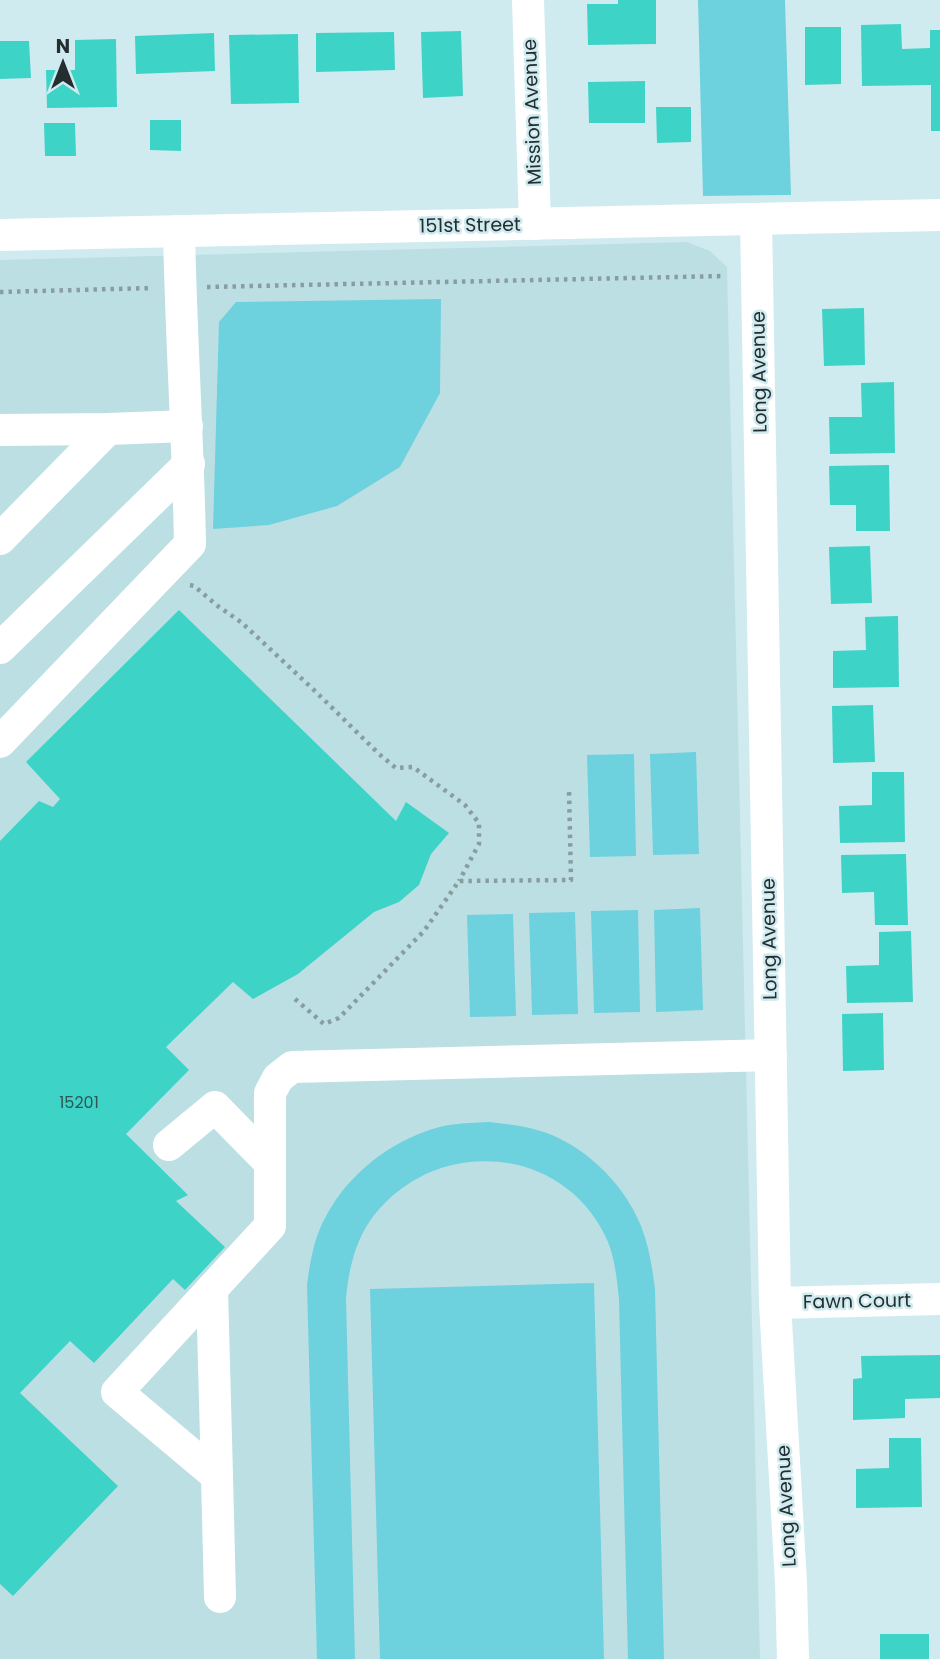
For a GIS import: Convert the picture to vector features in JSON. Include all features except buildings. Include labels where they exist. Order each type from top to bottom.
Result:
[{"type":"street","name":"Mission Avenue","points":[[528,0],[535,224]]},
{"type":"street","name":"151st Street","points":[[0,235],[940,215]]},
{"type":"street","name":"Long Avenue","points":[[756,219],[775,1303],[793,1659]]},
{"type":"street","points":[[0,742],[190,544],[179,231]]},
{"type":"street","points":[[0,430],[187,426]]},
{"type":"street","points":[[0,539],[108,429]]},
{"type":"street","points":[[0,648],[189,464]]},
{"type":"street","points":[[217,1476],[117,1392],[270,1226],[270,1093],[278,1078],[292,1067],[771,1055]]},
{"type":"street","points":[[169,1145],[215,1107],[270,1163]]},
{"type":"street","points":[[212,1289],[220,1597]]},
{"type":"street","name":"Fawn Court","points":[[775,1303],[940,1299]]},
{"type":"path","points":[[0,292],[724,276]]},
{"type":"path","points":[[185,584],[194,586],[241,622],[396,768],[413,767],[465,805],[479,823],[479,844],[459,881],[424,931],[339,1018],[324,1024],[295,999]]},
{"type":"path","points":[[459,881],[570,880],[569,790]]},
{"type":"shaded area","points":[[698,0],[785,0],[791,195],[703,196]]},
{"type":"shaded area","points":[[687,242],[710,251],[727,267],[760,1659],[0,1659],[0,260]]},
{"type":"shaded area","points":[[441,299],[440,393],[400,467],[337,506],[269,525],[213,529],[219,322],[236,302]]},
{"type":"shaded area","points":[[696,752],[699,854],[653,855],[650,754]]},
{"type":"shaded area","points":[[634,754],[636,856],[590,857],[587,755]]},
{"type":"shaded area","points":[[700,908],[703,1010],[656,1012],[654,910]]},
{"type":"shaded area","points":[[638,910],[640,1012],[594,1013],[591,911]]},
{"type":"shaded area","points":[[575,912],[578,1014],[532,1015],[529,913]]},
{"type":"shaded area","points":[[513,914],[516,1016],[470,1017],[467,915]]},
{"type":"shaded area","points":[[489,1122],[537,1130],[570,1144],[585,1154],[600,1166],[624,1195],[644,1234],[655,1289],[664,1659],[628,1659],[619,1299],[608,1242],[589,1210],[563,1186],[533,1170],[500,1162],[466,1162],[433,1171],[402,1188],[368,1223],[351,1264],[346,1298],[355,1659],[317,1659],[307,1285],[315,1242],[325,1218],[345,1187],[386,1151],[436,1128]]},
{"type":"shaded area","points":[[594,1283],[604,1659],[380,1659],[370,1289]]}]
